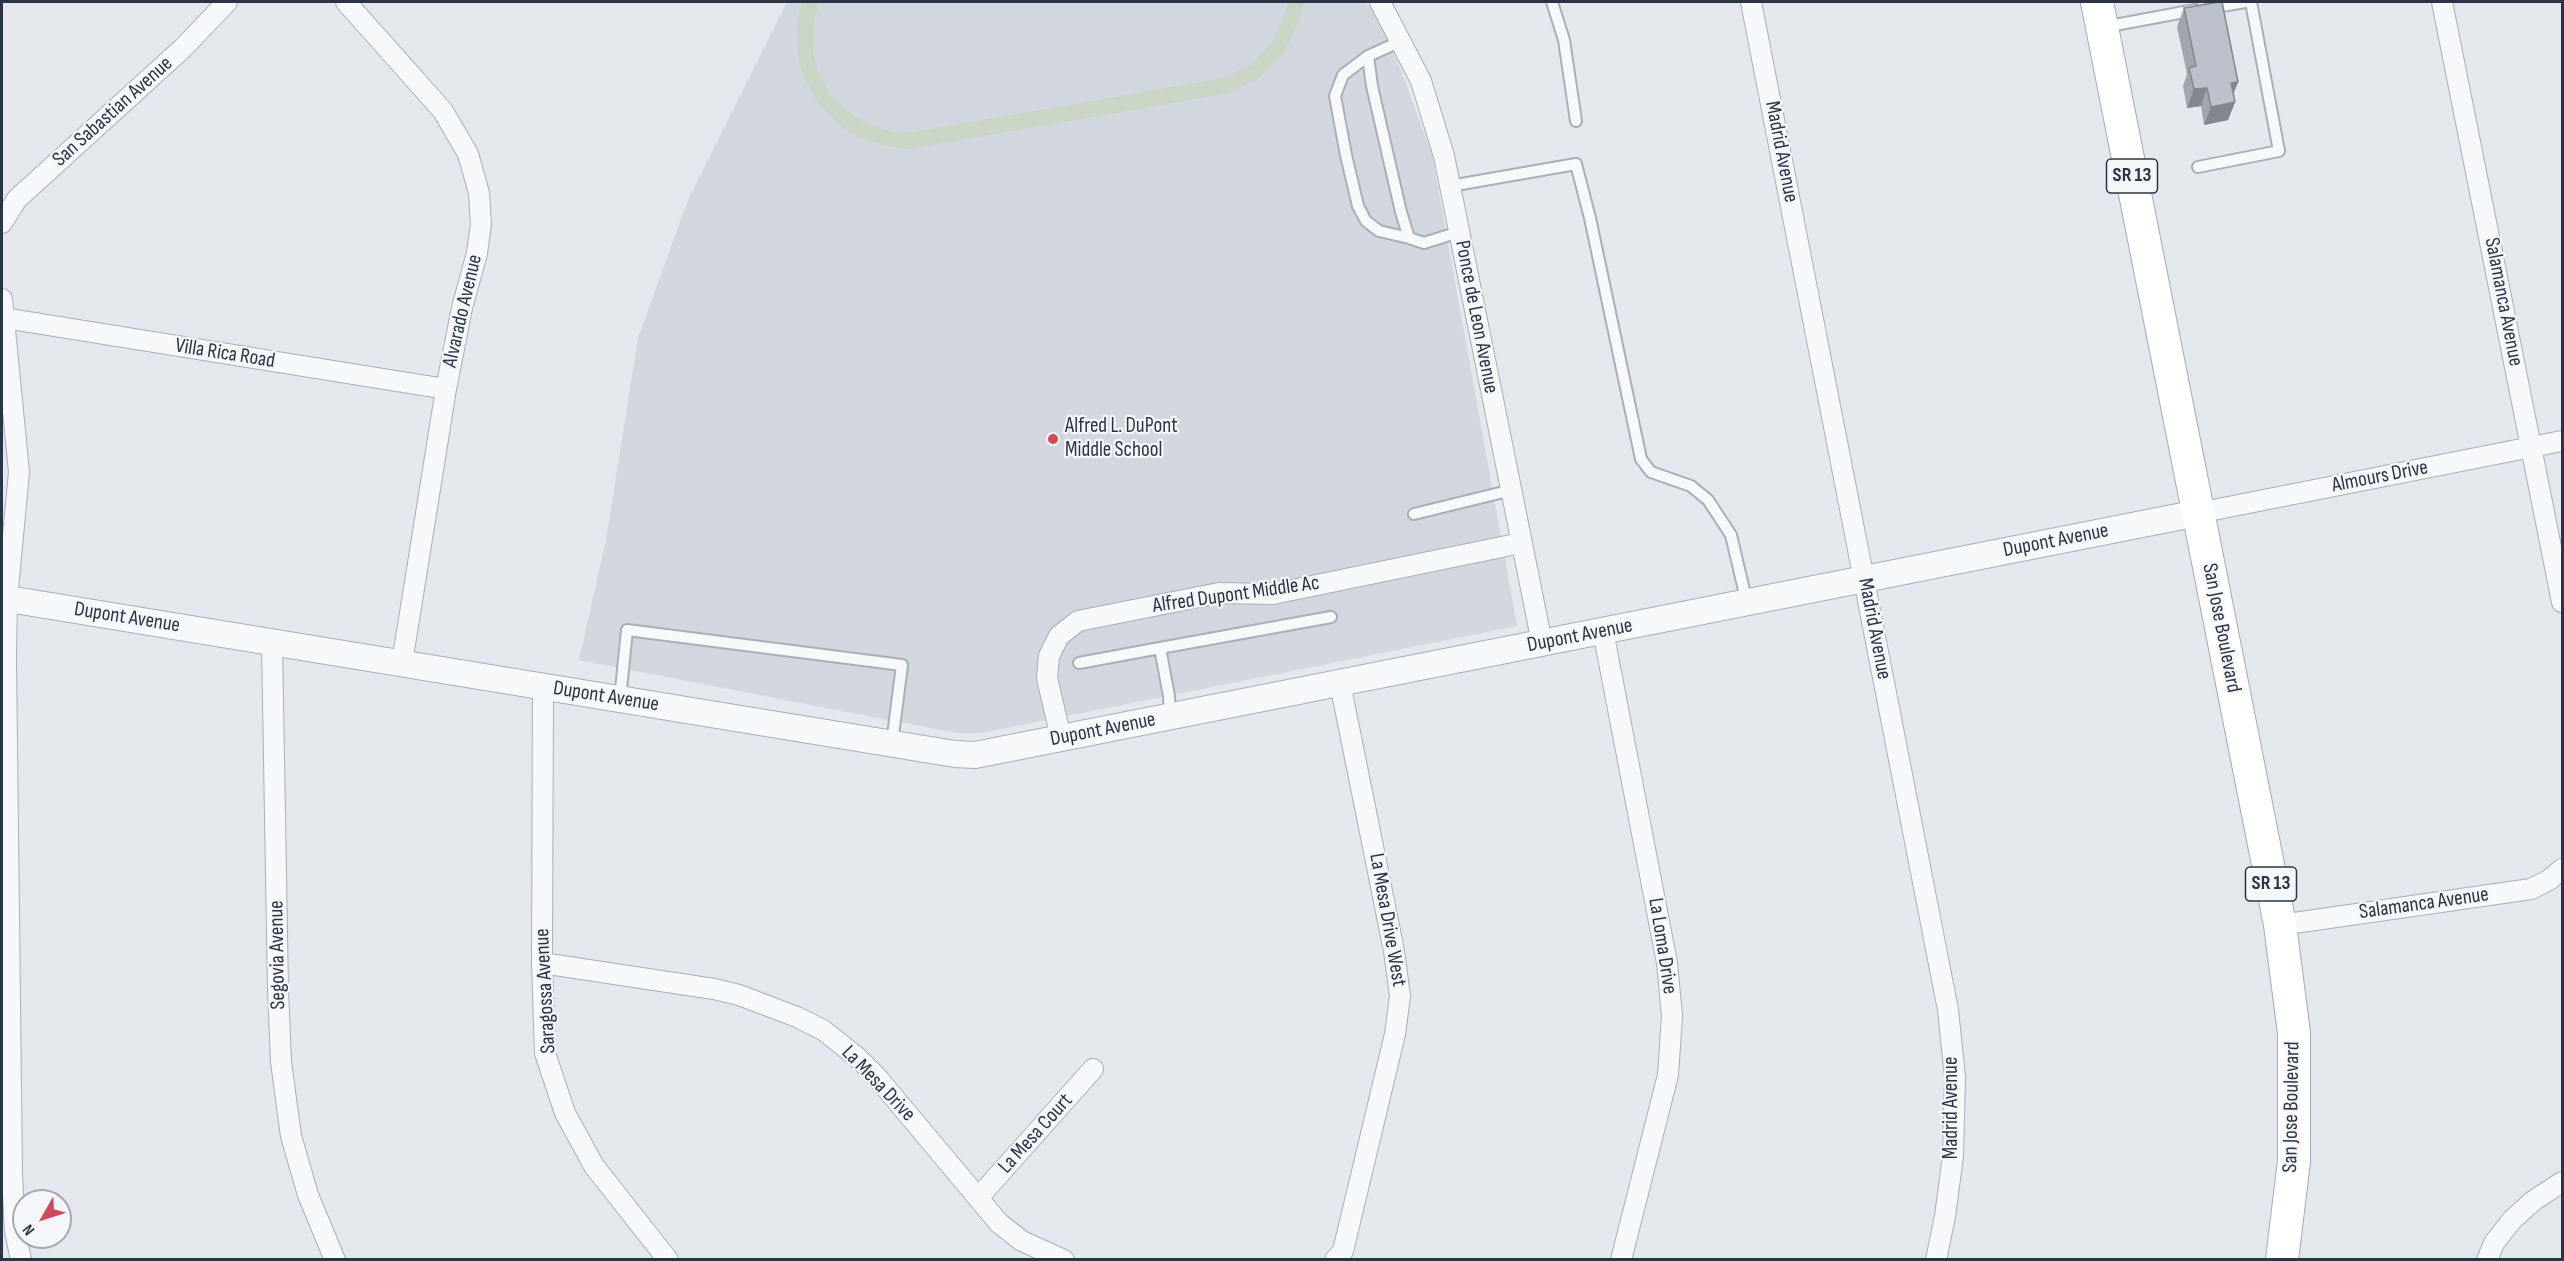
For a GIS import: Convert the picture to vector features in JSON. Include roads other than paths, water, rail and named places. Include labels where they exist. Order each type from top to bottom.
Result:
[{"type":"main road","name":"San Jose Boulevard","points":[[2099,15],[2280,925],[2294,1033],[2294,1161],[2282,1260]]},
{"type":"street","name":"San Sabastian Avenue","points":[[2,223],[17,200],[183,48],[227,2]]},
{"type":"street","name":"Alvarado Avenue","points":[[346,2],[443,111],[468,154],[479,193],[481,224],[477,254],[462,308],[446,389],[402,663]]},
{"type":"street","name":"Ponce de Leon Avenue","points":[[1380,2],[1421,81],[1444,156],[1542,643]]},
{"type":"street","name":"Madrid Avenue","points":[[1751,2],[1948,1010],[1955,1077],[1953,1156],[1946,1216],[1936,1260]]},
{"type":"street","name":"Salamanca Avenue","points":[[2442,2],[2562,602]]},
{"type":"street","name":"Villa Rica Road","points":[[3,309],[446,389]]},
{"type":"street","points":[[3,309],[19,472],[4,598],[12,1174],[15,1231],[21,1260]]},
{"type":"street","name":"Almours Drive","points":[[2198,513],[2562,441]]},
{"type":"street","name":"Dupont Avenue","points":[[4,598],[892,744],[975,755],[2198,513]]},
{"type":"street","name":"Alfred Dupont Middle Ac","points":[[1061,738],[1047,678],[1049,656],[1059,636],[1078,621],[1219,593],[1273,594],[1521,543]]},
{"type":"street","name":"La Loma Drive","points":[[1603,631],[1667,963],[1672,1016],[1668,1076],[1621,1260]]},
{"type":"street","name":"Segovia Avenue","points":[[272,642],[281,1062],[291,1136],[308,1196],[335,1260]]},
{"type":"street","name":"La Mesa Drive West","points":[[1335,1260],[1343,1251],[1395,1034],[1400,996],[1394,951],[1340,683]]},
{"type":"street","name":"Saragossa Avenue","points":[[543,687],[542,963],[545,1053],[565,1113],[594,1166],[668,1260]]},
{"type":"street","name":"Salamanca Avenue","points":[[2280,925],[2532,889],[2549,880],[2562,869]]},
{"type":"street","name":"La Mesa Drive","points":[[542,963],[730,993],[797,1017],[823,1030],[857,1057],[876,1076],[999,1222],[1022,1241],[1064,1260]]},
{"type":"street","name":"La Mesa Court","points":[[978,1198],[1093,1069]]},
{"type":"street","points":[[2487,1260],[2494,1243],[2512,1220],[2533,1201],[2562,1182]]},
{"type":"lane","points":[[1552,2],[1564,40],[1576,121]]},
{"type":"lane","points":[[2099,15],[2245,2]]},
{"type":"lane","points":[[2198,167],[2279,151],[2251,2]]},
{"type":"lane","points":[[1399,42],[1368,56],[1343,75],[1335,96],[1358,206],[1366,220],[1379,231],[1424,243],[1459,232]]},
{"type":"lane","points":[[1368,56],[1372,86],[1409,238]]},
{"type":"lane","points":[[1450,186],[1576,164],[1590,218],[1641,459],[1651,472],[1691,486],[1708,500],[1731,535],[1747,603]]},
{"type":"lane","points":[[1414,514],[1512,490]]},
{"type":"lane","points":[[1079,663],[1331,617]]},
{"type":"lane","points":[[620,699],[627,630],[902,665],[892,744]]},
{"type":"lane","points":[[1160,648],[1169,696],[1170,716]]},
{"type":"place","name":"Alfred L. DuPont Middle School","points":[[1053,439]]}]
